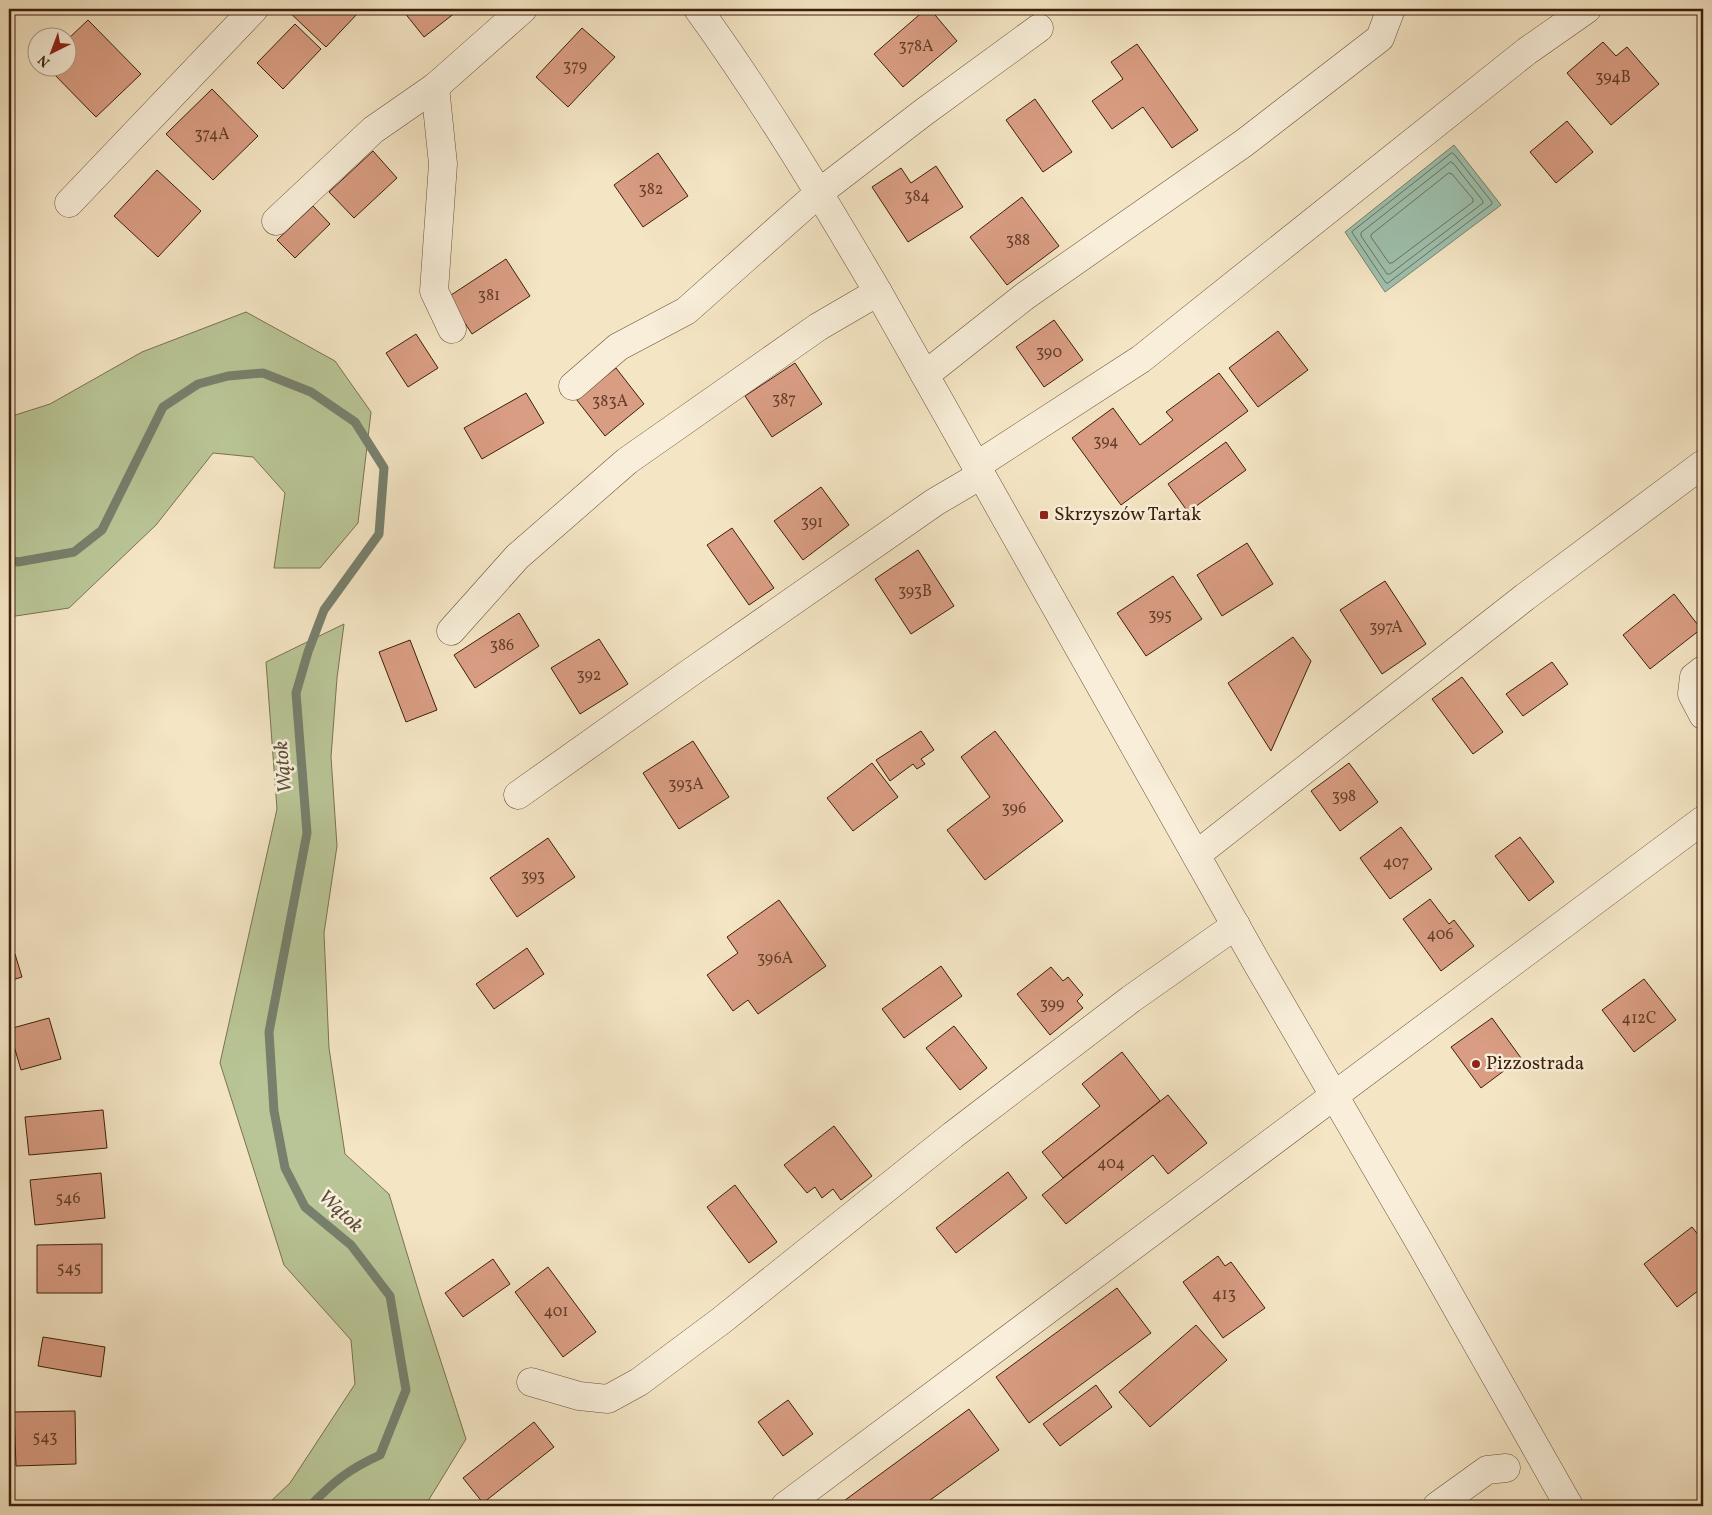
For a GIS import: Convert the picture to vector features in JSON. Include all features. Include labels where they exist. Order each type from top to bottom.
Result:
[{"type":"street","points":[[70,204],[254,9]]},
{"type":"street","points":[[276,221],[373,130],[435,87],[523,9]]},
{"type":"street","points":[[698,9],[732,56],[820,192],[1196,855],[1569,1506]]},
{"type":"street","points":[[925,376],[1025,296],[1244,142],[1380,38],[1391,9]]},
{"type":"street","points":[[518,795],[978,470],[1141,359],[1527,52],[1587,9]]},
{"type":"street","points":[[573,386],[618,347],[686,311],[820,192],[924,112],[1039,28]]},
{"type":"street","points":[[435,87],[443,164],[434,291],[452,329]]},
{"type":"street","points":[[450,631],[517,557],[627,461],[818,328],[878,292]]},
{"type":"street","points":[[1196,855],[1525,597],[1703,464]]},
{"type":"street","points":[[1703,670],[1694,677],[1692,694],[1703,714]]},
{"type":"street","points":[[785,1506],[1703,820]]},
{"type":"street","points":[[531,1382],[579,1396],[608,1399],[639,1382],[722,1320],[953,1135],[1100,1022],[1236,925]]},
{"type":"street","points":[[1437,1506],[1486,1470],[1506,1468]]},
{"type":"shaded area","points":[[246,312],[335,361],[371,412],[358,523],[320,568],[274,568],[285,493],[253,457],[213,453],[156,525],[69,608],[9,617],[9,417],[50,404],[142,352]]},
{"type":"shaded area","points":[[344,624],[337,678],[331,757],[337,846],[324,933],[329,1048],[345,1154],[389,1194],[466,1439],[425,1506],[266,1506],[290,1483],[355,1384],[351,1340],[284,1265],[220,1063],[277,809],[266,662]]},
{"type":"water","points":[[1454,145],[1501,205],[1385,292],[1345,232]]},
{"type":"building","points":[[286,9],[354,9],[358,13],[326,47]]},
{"type":"building","points":[[407,9],[460,9],[424,37],[404,12]]},
{"type":"building","points":[[926,9],[930,9],[957,41],[903,87],[874,54]]},
{"type":"building","points":[[88,20],[141,74],[96,117],[58,78],[78,78],[78,30]]},
{"type":"building","points":[[295,24],[321,49],[283,89],[257,63]]},
{"type":"building","points":[[582,28],[615,57],[568,107],[536,77]]},
{"type":"building","points":[[1603,42],[1616,56],[1627,47],[1659,84],[1611,125],[1567,73]]},
{"type":"building","points":[[1137,44],[1198,130],[1172,148],[1143,107],[1112,129],[1092,101],[1123,79],[1111,62]]},
{"type":"building","points":[[212,89],[258,136],[213,180],[166,134]]},
{"type":"building","points":[[1035,99],[1072,152],[1043,172],[1006,120]]},
{"type":"building","points":[[1567,121],[1593,152],[1556,183],[1530,152]]},
{"type":"building","points":[[373,151],[397,178],[354,218],[329,192]]},
{"type":"building","points":[[658,153],[688,196],[643,227],[614,185]]},
{"type":"building","points":[[936,166],[963,207],[908,242],[872,187],[901,168],[911,183]]},
{"type":"building","points":[[157,170],[201,211],[158,257],[114,216]]},
{"type":"building","points":[[1022,197],[1059,246],[1007,285],[970,237]]},
{"type":"building","points":[[313,206],[330,224],[295,258],[277,240]]},
{"type":"building","points":[[506,259],[530,296],[472,334],[448,297]]},
{"type":"building","points":[[1054,320],[1083,360],[1044,387],[1016,347]]},
{"type":"building","points":[[1278,331],[1308,370],[1258,407],[1229,368]]},
{"type":"building","points":[[416,334],[438,368],[408,387],[386,353]]},
{"type":"building","points":[[795,363],[822,404],[772,437],[745,396]]},
{"type":"building","points":[[616,368],[644,404],[605,436],[576,399]]},
{"type":"building","points":[[1219,373],[1248,411],[1121,505],[1072,438],[1113,408],[1140,445],[1173,420],[1166,412]]},
{"type":"building","points":[[526,393],[544,423],[482,459],[464,428]]},
{"type":"building","points":[[1226,442],[1246,470],[1188,512],[1168,484]]},
{"type":"building","points":[[821,487],[849,525],[803,560],[774,521]]},
{"type":"building","points":[[732,528],[774,588],[749,605],[707,545]]},
{"type":"building","points":[[1247,543],[1273,584],[1222,616],[1197,575]]},
{"type":"building","points":[[918,550],[954,606],[911,634],[875,579]]},
{"type":"building","points":[[1173,576],[1202,619],[1146,656],[1117,613]]},
{"type":"building","points":[[1385,581],[1426,644],[1382,674],[1340,610]]},
{"type":"building","points":[[1674,594],[1701,629],[1650,669],[1623,635]]},
{"type":"building","points":[[519,613],[539,646],[475,688],[454,655]]},
{"type":"building","points":[[1293,637],[1311,661],[1271,751],[1228,683]]},
{"type":"building","points":[[599,639],[628,684],[580,714],[551,668]]},
{"type":"building","points":[[410,640],[437,710],[406,722],[379,652]]},
{"type":"building","points":[[1552,662],[1568,684],[1523,716],[1506,694]]},
{"type":"building","points":[[1462,677],[1503,732],[1473,754],[1432,699]]},
{"type":"building","points":[[921,731],[934,750],[921,759],[925,764],[917,769],[913,764],[890,781],[876,760]]},
{"type":"building","points":[[995,731],[1063,821],[985,880],[947,830],[990,797],[961,757]]},
{"type":"building","points":[[693,741],[729,797],[679,829],[643,773]]},
{"type":"building","points":[[872,763],[898,797],[853,831],[827,798]]},
{"type":"building","points":[[1349,763],[1378,802],[1340,831],[1311,791]]},
{"type":"building","points":[[1401,827],[1432,869],[1390,899],[1360,858]]},
{"type":"building","points":[[1520,837],[1554,882],[1529,901],[1495,856]]},
{"type":"building","points":[[548,838],[575,877],[517,917],[490,878]]},
{"type":"building","points":[[1430,899],[1449,924],[1454,920],[1474,946],[1441,971],[1403,919]]},
{"type":"building","points":[[779,900],[826,966],[758,1014],[748,1000],[733,1011],[707,975],[738,953],[727,937]]},
{"type":"building","points":[[527,948],[544,974],[494,1009],[476,984]]},
{"type":"building","points":[[15,954],[22,977],[9,981],[9,956]]},
{"type":"building","points":[[941,966],[962,996],[904,1038],[882,1009]]},
{"type":"building","points":[[1051,967],[1063,981],[1068,977],[1083,995],[1077,1001],[1083,1008],[1050,1035],[1017,994]]},
{"type":"building","points":[[1644,979],[1676,1020],[1634,1052],[1602,1010]]},
{"type":"building","points":[[49,1018],[61,1059],[21,1070],[9,1029]]},
{"type":"building","points":[[1492,1018],[1521,1058],[1481,1088],[1451,1047]]},
{"type":"building","points":[[954,1026],[987,1068],[960,1090],[926,1048]]},
{"type":"building","points":[[1122,1052],[1160,1101],[1063,1178],[1042,1152],[1100,1106],[1082,1084]]},
{"type":"building","points":[[1168,1095],[1207,1143],[1168,1174],[1153,1155],[1066,1224],[1042,1195]]},
{"type":"building","points":[[103,1110],[107,1148],[29,1155],[25,1117]]},
{"type":"building","points":[[834,1126],[872,1176],[841,1200],[833,1189],[822,1198],[815,1187],[807,1193],[784,1165]]},
{"type":"building","points":[[1008,1172],[1027,1198],[956,1253],[936,1228]]},
{"type":"building","points":[[101,1173],[105,1218],[35,1225],[30,1180]]},
{"type":"building","points":[[735,1185],[777,1242],[749,1263],[707,1207]]},
{"type":"building","points":[[1692,1227],[1703,1241],[1703,1287],[1677,1307],[1644,1264]]},
{"type":"building","points":[[102,1244],[102,1293],[37,1293],[37,1245]]},
{"type":"building","points":[[1218,1256],[1225,1266],[1231,1262],[1265,1308],[1223,1338],[1183,1282]]},
{"type":"building","points":[[493,1259],[510,1284],[463,1317],[445,1293]]},
{"type":"building","points":[[548,1267],[596,1332],[563,1357],[515,1292]]},
{"type":"building","points":[[1117,1288],[1151,1333],[1029,1423],[996,1377]]},
{"type":"building","points":[[1196,1325],[1227,1360],[1150,1427],[1119,1392]]},
{"type":"building","points":[[43,1337],[105,1347],[101,1377],[38,1366]]},
{"type":"building","points":[[1096,1385],[1112,1407],[1060,1446],[1043,1424]]},
{"type":"building","points":[[788,1400],[813,1434],[783,1456],[758,1422]]},
{"type":"building","points":[[969,1409],[999,1450],[922,1506],[837,1506]]},
{"type":"building","points":[[75,1411],[76,1464],[16,1466],[14,1412]]},
{"type":"building","points":[[534,1422],[554,1447],[483,1503],[463,1478]]},
{"type":"building","points":[[115,1501],[117,1506],[101,1506]]},
{"type":"waterway","name":"Wątok","points":[[9,560],[18,562],[74,552],[102,530],[163,407],[198,384],[228,376],[263,373],[311,392],[355,422],[384,468],[379,534],[324,610],[308,652],[296,693],[307,833],[269,1032],[274,1111],[285,1168],[305,1207],[351,1245],[390,1296],[406,1390],[380,1455],[342,1477],[310,1506]]},
{"type":"place","name":"Skrzyszów Tartak","points":[[1044,515]]},
{"type":"place","name":"Pizzostrada","points":[[1476,1064]]}]
